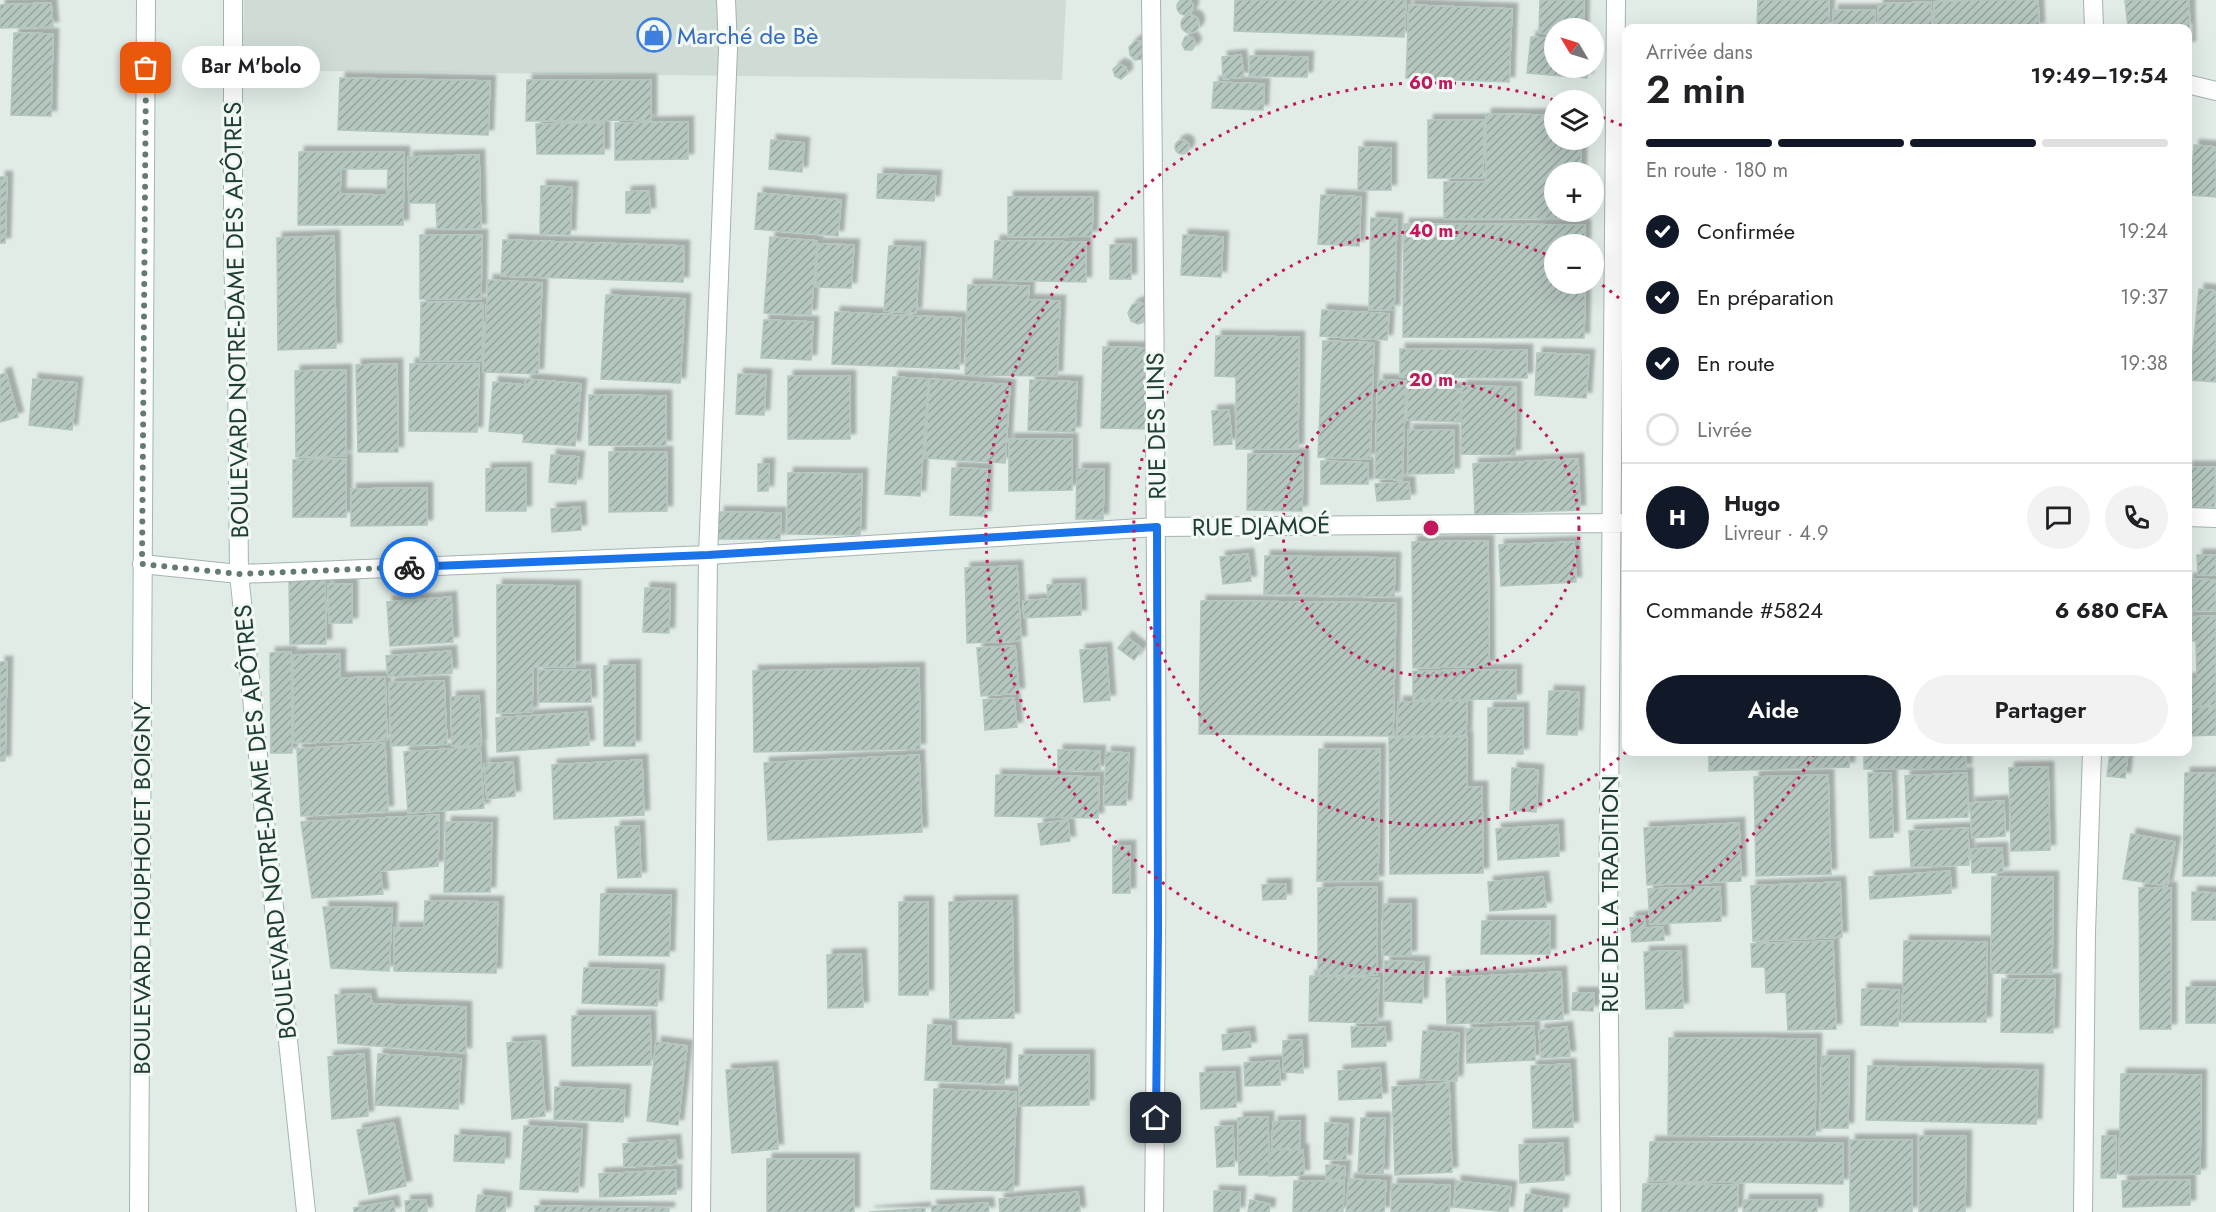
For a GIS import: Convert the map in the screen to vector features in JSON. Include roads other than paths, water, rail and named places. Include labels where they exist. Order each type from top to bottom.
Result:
[{"type":"street","name":"BOULEVARD HOUPHOUET BOIGNY","points":[[140,1212],[146,0]]},
{"type":"street","name":"BOULEVARD NOTRE-DAME DES APÔTRES","points":[[233,0],[233,258],[237,362],[239,574],[306,1212]]},
{"type":"street","points":[[701,1212],[708,555],[728,49],[726,0]]},
{"type":"street","name":"RUE DES LINS","points":[[1151,0],[1157,527],[1158,930],[1154,1212]]},
{"type":"street","name":"RUE DE LA TRADITION","points":[[1611,1212],[1608,943],[1618,523],[1616,0]]},
{"type":"street","points":[[2093,0],[2094,24]]},
{"type":"street","points":[[2192,85],[2216,91]]},
{"type":"street","points":[[2192,517],[2216,518]]},
{"type":"street","name":"RUE DJAMOÉ","points":[[142,564],[239,574],[708,555],[1157,527],[1618,523]]},
{"type":"street","points":[[2083,1212],[2086,933],[2092,756]]},
{"type":"place","name":"Marché de Bè","points":[[654,35]]},
{"type":"place","name":"Bar M'bolo","points":[[146,68]]}]
